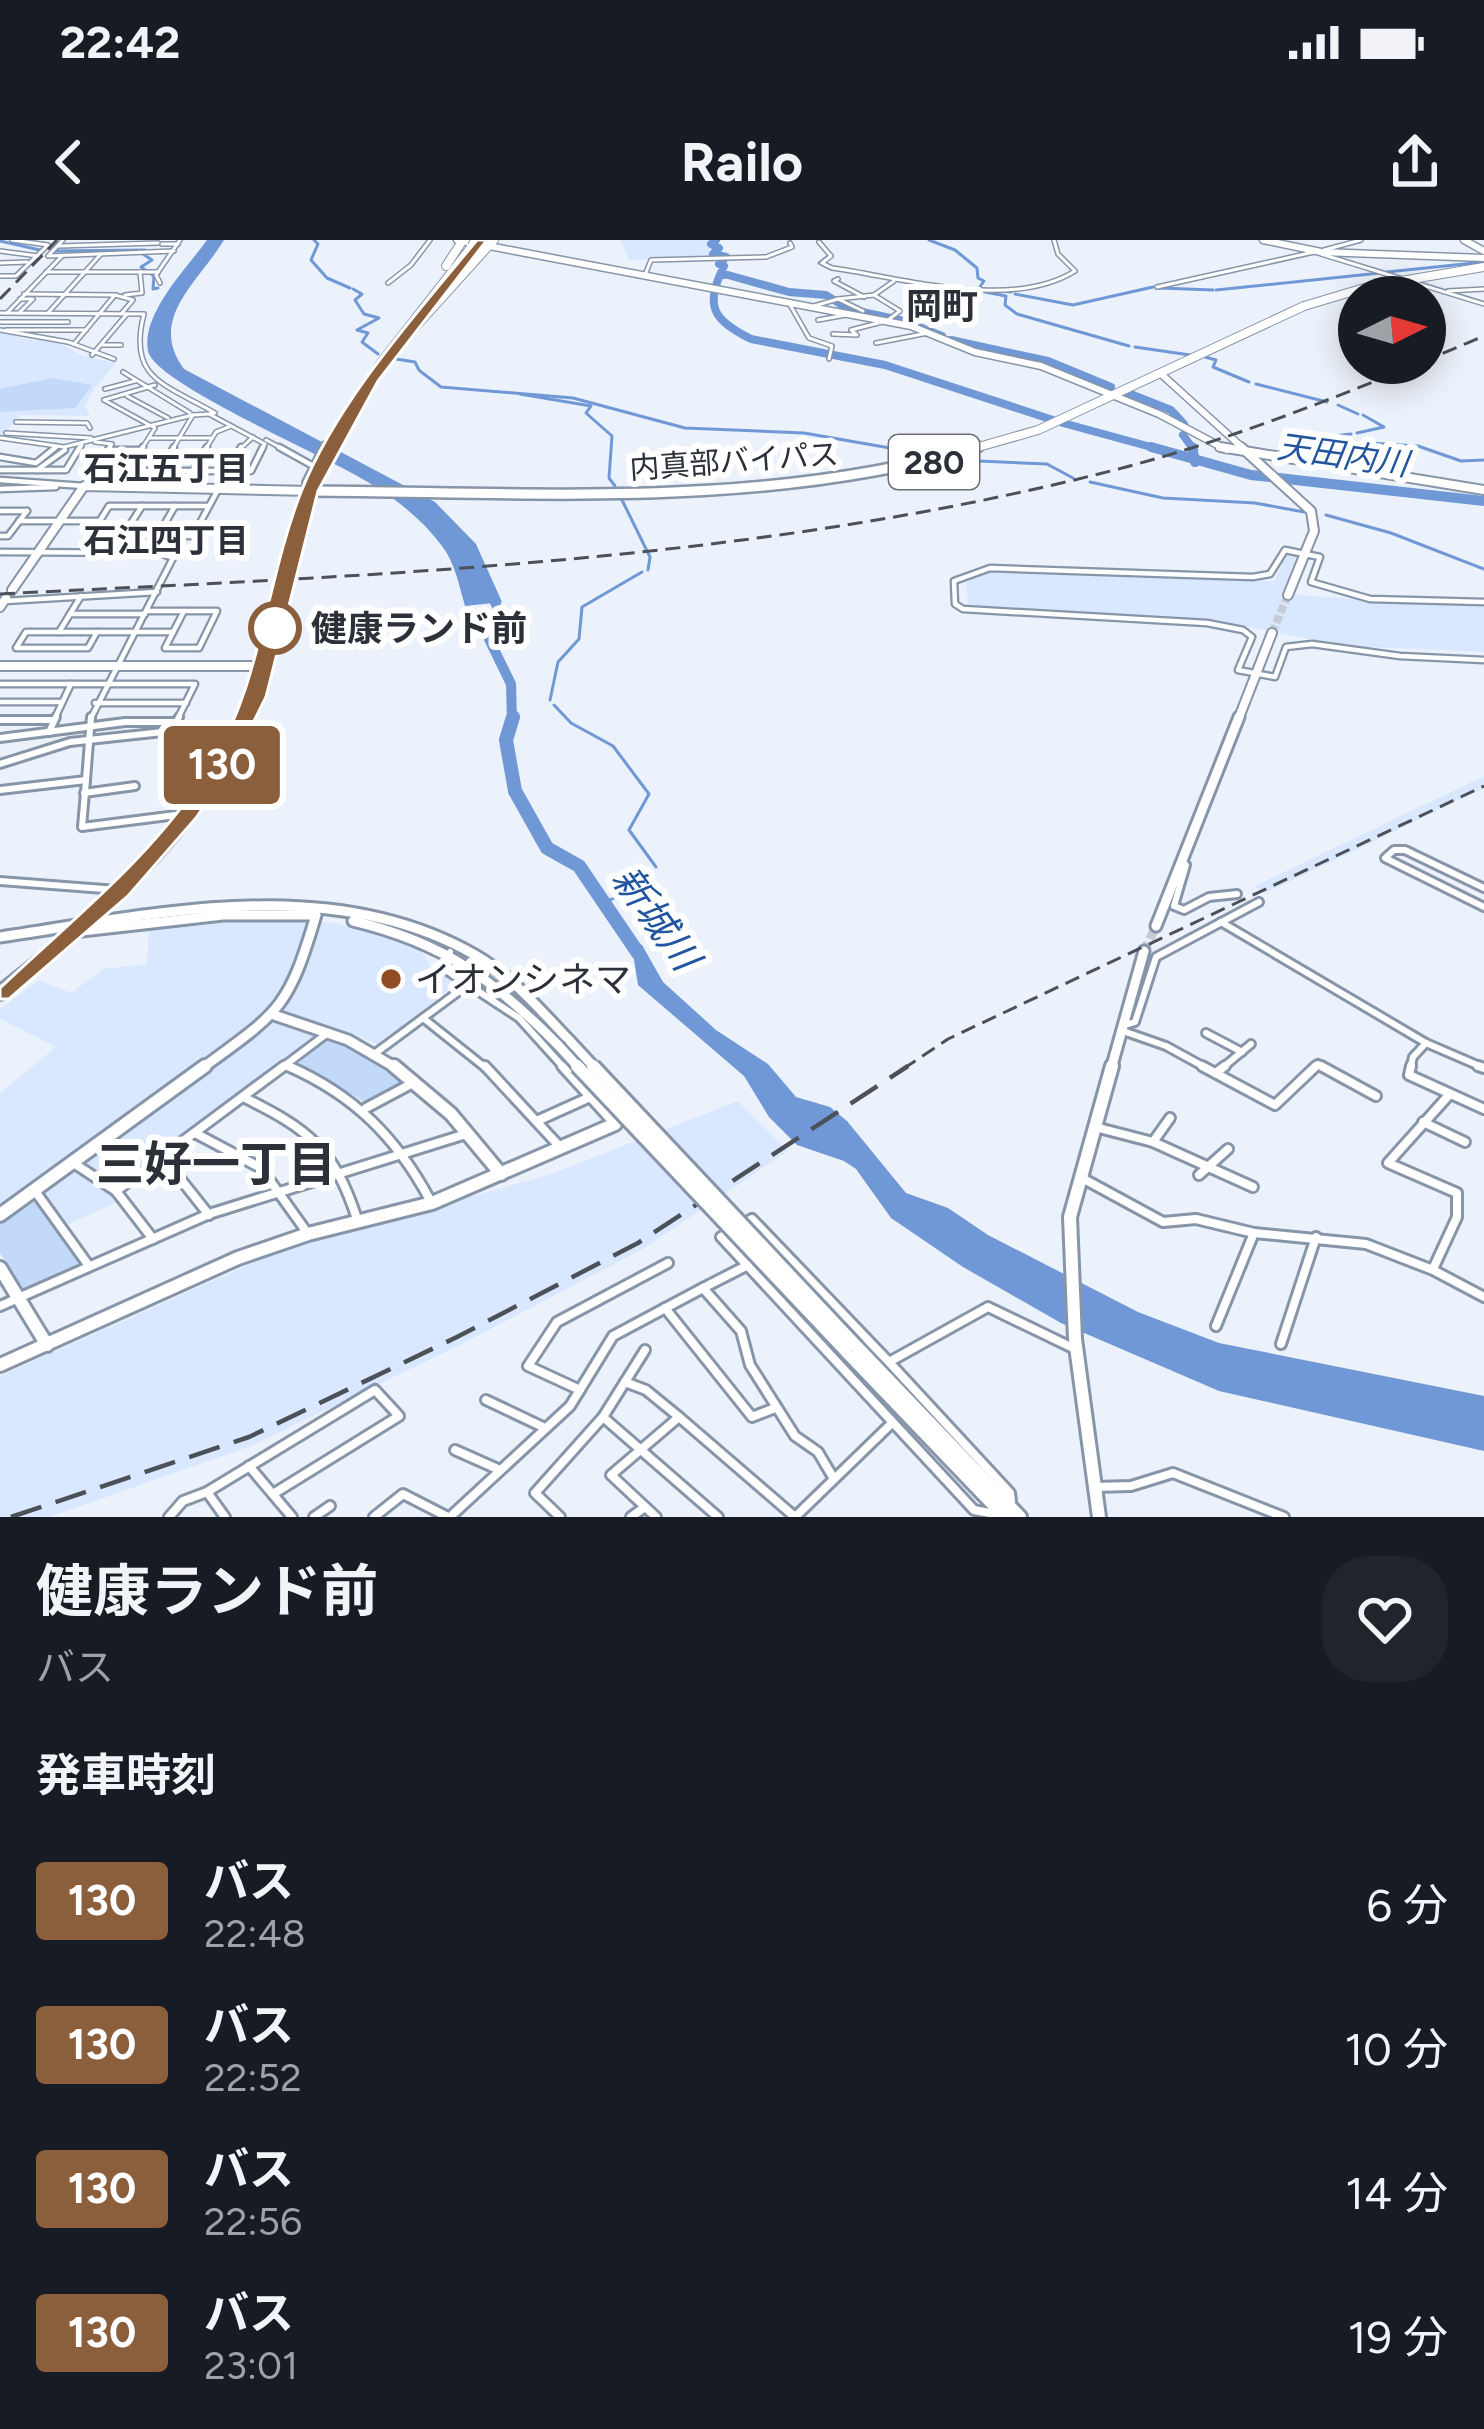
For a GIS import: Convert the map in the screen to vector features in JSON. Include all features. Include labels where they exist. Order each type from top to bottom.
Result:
[{"type":"highway","points":[[0,994],[120,891],[188,813],[239,734],[266,666],[318,467],[372,380],[475,242]]},
{"type":"highway","points":[[404,335],[475,242]]},
{"type":"highway","name":"内真部バイパス","points":[[1417,276],[1483,259]]},
{"type":"highway","name":"内真部バイパス","points":[[310,491],[684,493],[817,482],[982,449],[1038,430],[1285,312],[1338,297]]},
{"type":"main road","points":[[1264,240],[1317,252],[1483,259]]},
{"type":"street","points":[[14,240],[48,244],[42,256]]},
{"type":"street","points":[[0,276],[16,276],[63,240]]},
{"type":"street","points":[[388,283],[411,266],[430,240]]},
{"type":"street","points":[[819,242],[830,254],[822,263],[828,267],[1012,293],[1056,283],[1075,270],[1059,255],[1054,240]]},
{"type":"street","points":[[1157,286],[1361,240]]},
{"type":"street","points":[[1464,240],[1483,259]]},
{"type":"street","points":[[58,246],[179,242]]},
{"type":"street","points":[[160,283],[158,272],[179,242]]},
{"type":"street","points":[[475,242],[890,319],[975,352],[1041,366],[1159,414],[1213,446],[1256,458],[1484,490]]},
{"type":"street","points":[[645,275],[650,260],[766,257],[792,247],[790,243]]},
{"type":"street","points":[[2,250],[42,256],[174,251]]},
{"type":"street","points":[[1317,252],[1395,276]]},
{"type":"street","points":[[21,337],[101,254]]},
{"type":"street","points":[[4,313],[62,256]]},
{"type":"street","points":[[1,264],[30,262]]},
{"type":"street","points":[[46,272],[158,272]]},
{"type":"street","points":[[22,297],[142,293],[146,272]]},
{"type":"street","points":[[838,279],[834,280],[864,297]]},
{"type":"street","points":[[814,306],[874,295],[893,285],[894,279]]},
{"type":"street","points":[[1446,292],[1484,289]]},
{"type":"street","points":[[1446,293],[1484,304]]},
{"type":"street","points":[[74,344],[115,295]]},
{"type":"street","points":[[125,295],[132,302]]},
{"type":"street","points":[[833,334],[857,335],[851,329],[890,319],[900,311],[874,295]]},
{"type":"street","points":[[19,313],[33,299],[22,297]]},
{"type":"street","points":[[836,299],[863,311]]},
{"type":"street","points":[[792,301],[787,303],[809,338],[832,346],[831,357]]},
{"type":"street","points":[[109,302],[132,302]]},
{"type":"street","points":[[92,355],[132,302]]},
{"type":"street","points":[[4,313],[144,314],[136,345],[148,370],[212,414],[265,444],[251,471],[128,471],[154,428],[168,418],[212,414],[318,467]]},
{"type":"street","points":[[52,340],[76,314]]},
{"type":"street","points":[[818,320],[849,314]]},
{"type":"street","points":[[0,322],[68,322]]},
{"type":"street","points":[[86,330],[0,330],[74,344],[92,355],[114,358]]},
{"type":"street","points":[[876,343],[928,333]]},
{"type":"street","points":[[110,334],[127,334]]},
{"type":"street","points":[[100,345],[121,346]]},
{"type":"street","points":[[123,372],[193,415]]},
{"type":"street","points":[[1160,373],[1274,474],[1314,518],[1288,595]]},
{"type":"street","points":[[105,389],[135,381]]},
{"type":"street","points":[[154,428],[104,400],[155,386]]},
{"type":"street","points":[[123,394],[168,418]]},
{"type":"street","points":[[160,471],[193,415]]},
{"type":"street","points":[[3,437],[19,419],[87,423],[90,428]]},
{"type":"street","points":[[193,471],[212,438],[231,426]]},
{"type":"street","points":[[3,437],[56,447],[154,428]]},
{"type":"street","points":[[3,437],[94,439]]},
{"type":"street","points":[[209,506],[109,506],[92,536],[191,536],[209,506],[219,489],[244,442],[253,437]]},
{"type":"street","points":[[148,438],[212,438]]},
{"type":"street","points":[[4,599],[112,445],[101,441],[57,453],[37,470]]},
{"type":"street","points":[[0,470],[66,470],[82,446]]},
{"type":"street","points":[[0,457],[36,463],[56,447]]},
{"type":"street","points":[[108,451],[140,450]]},
{"type":"street","points":[[0,480],[310,491]]},
{"type":"street","points":[[0,489],[84,486]]},
{"type":"street","points":[[112,553],[142,506]]},
{"type":"street","points":[[157,537],[175,506]]},
{"type":"street","points":[[0,511],[26,511],[8,536],[0,536]]},
{"type":"street","points":[[19,521],[99,521]]},
{"type":"street","points":[[1484,602],[1347,596],[1323,590],[1311,582],[1321,557],[1286,550],[1270,574],[1253,577],[990,568],[955,580],[956,604],[963,609],[1207,623],[1243,630],[1252,637],[1238,670],[1256,676],[1275,677],[1286,647],[1312,644],[1400,656],[1484,660]]},
{"type":"street","points":[[0,552],[170,556],[173,564],[95,703],[82,827],[188,813]]},
{"type":"street","points":[[4,599],[157,592]]},
{"type":"street","points":[[59,632],[81,596]]},
{"type":"street","points":[[70,614],[184,611],[217,611],[199,648],[165,648],[184,611]]},
{"type":"street","points":[[97,632],[88,648],[16,648],[26,632],[97,632],[135,632],[173,632]]},
{"type":"street","points":[[1156,926],[1272,633]]},
{"type":"street","points":[[0,666],[266,666]]},
{"type":"street","points":[[0,684],[196,684],[172,731],[43,748],[0,764]]},
{"type":"street","points":[[49,732],[71,684]]},
{"type":"street","points":[[0,702],[61,702]]},
{"type":"street","points":[[95,703],[187,703]]},
{"type":"street","points":[[0,720],[51,720]]},
{"type":"street","points":[[0,738],[178,722]]},
{"type":"street","points":[[0,790],[86,780]]},
{"type":"street","points":[[83,794],[135,786]]},
{"type":"street","points":[[1484,888],[1405,850],[1394,850],[1385,858],[1484,907]]},
{"type":"street","points":[[1181,861],[1186,865],[1174,906],[1184,910],[1209,897],[1237,894]]},
{"type":"street","points":[[0,881],[120,891]]},
{"type":"street","points":[[1124,1028],[1135,1022],[1156,957],[1259,902]]},
{"type":"street","points":[[316,912],[379,927],[450,952],[496,980],[565,1043]]},
{"type":"street","points":[[0,1215],[274,1015],[297,980],[316,912]]},
{"type":"street","points":[[0,940],[223,915],[316,912],[394,922],[472,952],[509,978],[1010,1515]]},
{"type":"street","points":[[1221,922],[1426,1042],[1484,1068]]},
{"type":"street","points":[[1099,1517],[1076,1344],[1070,1217],[1144,951]]},
{"type":"street","points":[[0,1365],[238,1258],[308,1234],[432,1203],[615,1124],[519,1018],[442,968],[450,952]]},
{"type":"street","points":[[377,1052],[470,983]]},
{"type":"street","points":[[274,1015],[331,1030],[420,1080],[501,1174]]},
{"type":"street","points":[[423,1018],[473,1053],[560,1147]]},
{"type":"street","points":[[1124,1028],[1275,1105],[1318,1064],[1376,1096]]},
{"type":"street","points":[[116,1191],[331,1030]]},
{"type":"street","points":[[1206,1033],[1242,1052]]},
{"type":"street","points":[[1426,1042],[1413,1057],[1409,1075],[1484,1109]]},
{"type":"street","points":[[1217,1072],[1250,1044]]},
{"type":"street","points":[[286,1065],[342,1091],[366,1108],[410,1159],[432,1203]]},
{"type":"street","points":[[366,1108],[420,1080]]},
{"type":"street","points":[[1433,1270],[1457,1217],[1457,1193],[1388,1163],[1449,1095]]},
{"type":"street","points":[[243,1097],[306,1130],[344,1174],[358,1222]]},
{"type":"street","points":[[537,1121],[590,1097]]},
{"type":"street","points":[[1153,1142],[1170,1118]]},
{"type":"street","points":[[1423,1122],[1466,1142]]},
{"type":"street","points":[[1096,1127],[1153,1142],[1253,1187]]},
{"type":"street","points":[[195,1132],[238,1153],[280,1190],[308,1234]]},
{"type":"street","points":[[0,1306],[209,1215],[280,1190],[410,1159],[469,1133]]},
{"type":"street","points":[[1199,1175],[1228,1149]]},
{"type":"street","points":[[163,1157],[209,1215]]},
{"type":"street","points":[[75,1164],[116,1191],[153,1239]]},
{"type":"street","points":[[1080,1177],[1163,1222],[1196,1219],[1255,1233],[1366,1244],[1433,1270],[1484,1297]]},
{"type":"street","points":[[35,1191],[89,1267]]},
{"type":"street","points":[[752,1219],[1010,1493],[1010,1515],[974,1510],[721,1237],[752,1219]]},
{"type":"street","points":[[1216,1326],[1255,1233]]},
{"type":"street","points":[[1281,1344],[1316,1237]]},
{"type":"street","points":[[581,1391],[527,1366],[557,1322],[668,1262]]},
{"type":"street","points":[[374,1517],[403,1494],[449,1517],[581,1391],[613,1336],[748,1265]]},
{"type":"street","points":[[0,1268],[47,1345]]},
{"type":"street","points":[[703,1288],[741,1331],[750,1365],[795,1436],[818,1452],[834,1479]]},
{"type":"street","points":[[889,1362],[988,1307],[1076,1344]]},
{"type":"street","points":[[665,1308],[752,1418],[776,1407]]},
{"type":"street","points":[[560,1517],[535,1493],[603,1417],[645,1350]]},
{"type":"street","points":[[625,1382],[646,1390],[795,1517],[892,1423]]},
{"type":"street","points":[[169,1517],[183,1501],[207,1492],[374,1390],[399,1416],[273,1494]]},
{"type":"street","points":[[486,1400],[544,1428]]},
{"type":"street","points":[[603,1417],[718,1517]]},
{"type":"street","points":[[656,1517],[611,1475],[679,1417]]},
{"type":"street","points":[[455,1450],[500,1470]]},
{"type":"street","points":[[249,1466],[292,1517]]},
{"type":"street","points":[[1095,1487],[1131,1486],[1173,1473],[1284,1517]]},
{"type":"street","points":[[207,1492],[225,1517]]},
{"type":"street","points":[[314,1517],[330,1506]]},
{"type":"street","points":[[631,1517],[645,1507]]},
{"type":"shaded area","points":[[621,240],[716,240],[727,258],[629,260]]},
{"type":"shaded area","points":[[0,331],[24,339],[56,341],[83,356],[116,363],[85,406],[90,416],[21,415],[0,438]]},
{"type":"shaded area","points":[[52,378],[92,385],[75,408],[0,412],[0,389]]},
{"type":"shaded area","points":[[1288,552],[1297,554],[1282,594],[1484,607],[1484,652],[1344,646],[1208,619],[1044,613],[968,604],[966,582],[987,573],[1274,581]]},
{"type":"shaded area","points":[[1484,776],[1484,788],[1358,849],[1265,893],[1255,886]]},
{"type":"shaded area","points":[[243,918],[335,923],[420,948],[432,969],[458,982],[379,1045],[332,1026],[110,1190],[119,1201],[65,1226],[40,1191],[0,1208],[0,1093],[56,1047],[0,1019],[0,1009],[39,980],[71,993],[103,969],[147,964],[149,929]]},
{"type":"shaded area","points":[[327,1038],[379,1059],[405,1083],[365,1102],[297,1065]]},
{"type":"shaded area","points":[[738,1101],[788,1151],[643,1249],[462,1344],[251,1446],[49,1517],[0,1517],[0,1376],[277,1252],[551,1174]]},
{"type":"shaded area","points":[[37,1201],[80,1264],[77,1270],[30,1290],[23,1288],[0,1253],[0,1223]]},
{"type":"water","points":[[207,240],[224,240],[180,302],[171,334],[184,369],[435,502],[476,544],[502,602],[465,606],[446,553],[398,502],[347,470],[210,400],[158,365],[148,351],[151,322],[167,292]]},
{"type":"water","points":[[631,941],[642,945],[663,982],[716,1030],[768,1064],[796,1097],[830,1107],[847,1121],[906,1193],[948,1208],[988,1235],[1138,1312],[1219,1343],[1484,1396],[1484,1451],[1219,1391],[1061,1323],[963,1267],[891,1218],[856,1169],[797,1145],[769,1117],[744,1076],[638,985]]},
{"type":"waterway","points":[[314,240],[318,244],[311,260],[327,278],[350,288]]},
{"type":"waterway","name":"天田内川","points":[[716,240],[711,244],[719,248],[713,254],[726,257],[719,264],[724,266],[720,275]]},
{"type":"waterway","points":[[929,240],[955,250],[977,268],[978,278],[984,281],[979,288]]},
{"type":"waterway","points":[[0,241],[40,250]]},
{"type":"waterway","points":[[56,251],[145,250]]},
{"type":"waterway","points":[[143,254],[152,260],[141,267],[154,276],[153,289],[158,288]]},
{"type":"waterway","points":[[827,257],[819,263],[829,268]]},
{"type":"waterway","points":[[1387,272],[1484,262]]},
{"type":"waterway","points":[[1216,290],[1380,273]]},
{"type":"waterway","name":"天田内川","points":[[720,275],[714,306],[723,321],[751,339],[885,365],[1053,420]]},
{"type":"waterway","name":"天田内川","points":[[728,275],[789,292],[826,295],[848,309],[904,321],[942,336]]},
{"type":"waterway","points":[[1015,294],[1073,305],[1153,287]]},
{"type":"waterway","points":[[1159,288],[1213,290]]},
{"type":"waterway","points":[[353,289],[362,294],[355,300],[364,314],[379,318],[357,330],[368,333],[362,342],[378,354]]},
{"type":"waterway","points":[[1000,291],[1011,292]]},
{"type":"waterway","points":[[985,292],[1006,296],[1005,305],[1017,314],[1129,346]]},
{"type":"waterway","name":"天田内川","points":[[951,340],[1048,361],[1111,387]]},
{"type":"waterway","points":[[1135,347],[1190,355]]},
{"type":"waterway","points":[[1205,357],[1216,360],[1213,367],[1249,382]]},
{"type":"waterway","points":[[396,359],[415,362],[419,370]]},
{"type":"waterway","points":[[420,371],[441,387],[573,398],[685,428],[804,433],[930,455]]},
{"type":"waterway","points":[[1256,384],[1327,402]]},
{"type":"waterway","name":"天田内川","points":[[1128,393],[1171,410],[1184,424]]},
{"type":"waterway","points":[[520,394],[591,406],[586,413],[612,436],[609,478],[615,486]]},
{"type":"waterway","points":[[1338,405],[1358,414]]},
{"type":"waterway","points":[[1357,433],[1384,427],[1363,415]]},
{"type":"waterway","name":"天田内川","points":[[1063,423],[1151,447]]},
{"type":"waterway","points":[[1346,441],[1333,436],[1351,434]]},
{"type":"waterway","name":"天田内川","points":[[1183,435],[1192,447]]},
{"type":"waterway","points":[[1354,442],[1418,446],[1461,461],[1484,460]]},
{"type":"waterway","name":"天田内川","points":[[1151,447],[1162,450]]},
{"type":"waterway","name":"天田内川","points":[[1151,447],[1194,459]]},
{"type":"waterway","name":"天田内川","points":[[1192,447],[1194,459]]},
{"type":"waterway","name":"天田内川","points":[[1194,459],[1251,475],[1484,501]]},
{"type":"waterway","points":[[956,460],[1047,464],[1073,478]]},
{"type":"waterway","points":[[1090,482],[1163,498],[1255,503],[1304,512]]},
{"type":"waterway","points":[[621,498],[650,557],[648,570]]},
{"type":"waterway","points":[[1326,515],[1391,533],[1484,569]]},
{"type":"waterway","points":[[550,700],[558,662],[579,639],[582,607],[642,572]]},
{"type":"waterway","name":"新城川","points":[[488,587],[504,622],[489,639],[511,684],[512,720]]},
{"type":"waterway","points":[[554,705],[571,723],[613,746],[649,794],[629,830],[656,867]]},
{"type":"waterway","name":"新城川","points":[[513,717],[506,740],[515,791],[547,848],[579,866],[638,953]]},
{"type":"waterway","points":[[603,903],[619,896]]},
{"type":"tunnel","points":[[1272,633],[1288,595]]},
{"type":"tunnel","points":[[1144,951],[1156,926]]},
{"type":"railway","points":[[0,299],[57,240]]},
{"type":"railway","points":[[0,594],[425,571],[708,544],[848,525],[988,499],[1172,454],[1308,408],[1484,336]]},
{"type":"railway","points":[[903,1069],[948,1039],[1484,786]]},
{"type":"railway","points":[[11,1517],[249,1437],[457,1337],[638,1243],[908,1066]]},
{"type":"bus line","name":"130","points":[[0,994],[120,891],[188,813],[220,767],[256,697],[310,491],[372,380],[481,240]]},
{"type":"place","name":"健康ランド前","points":[[275,628]]},
{"type":"place","name":"イオンシネマ","points":[[391,979]]},
{"type":"district","name":"岡町","points":[[942,306]]},
{"type":"district","name":"石江五丁目","points":[[166,468]]},
{"type":"district","name":"石江四丁目","points":[[166,540]]},
{"type":"district","name":"三好一丁目","points":[[216,1164]]}]
